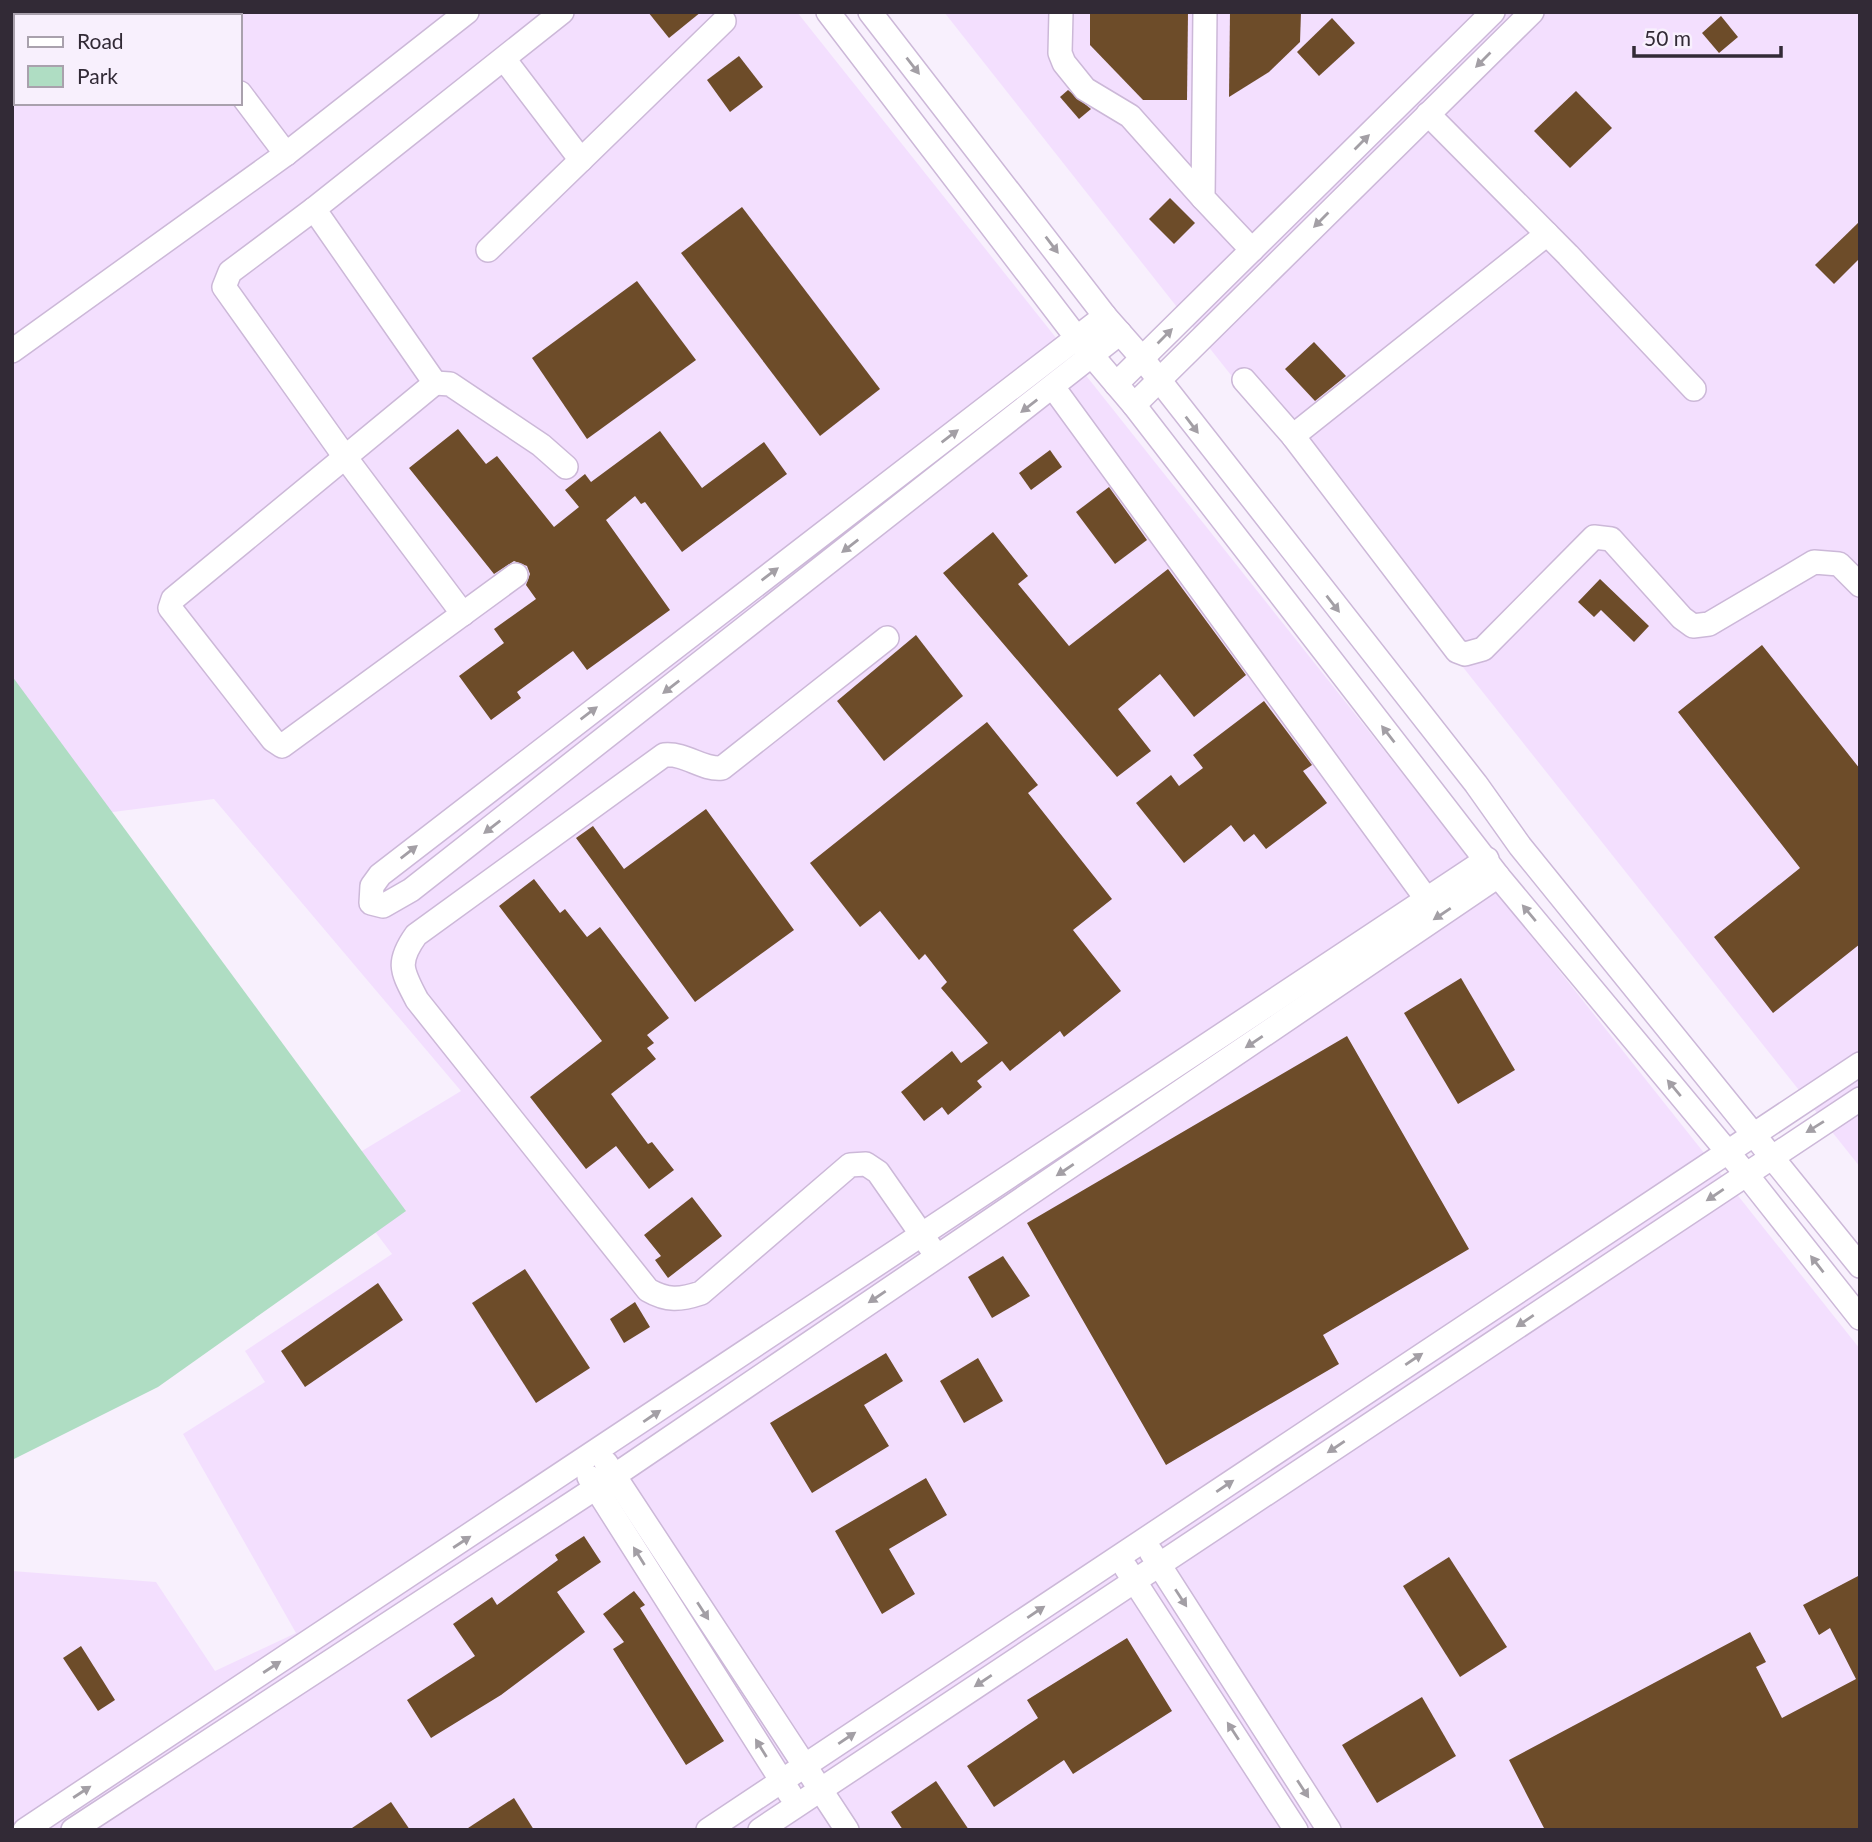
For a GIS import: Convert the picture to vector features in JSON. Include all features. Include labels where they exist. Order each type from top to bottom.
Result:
[{"type":"street","points":[[12,351],[286,154],[467,12]]},
{"type":"street","points":[[463,614],[345,457],[224,286],[230,272],[314,209],[562,12]]},
{"type":"street","points":[[828,12],[1077,338],[1134,405],[1493,867],[1727,1150],[1860,1318]]},
{"type":"street","points":[[870,12],[1476,784],[1520,846],[1860,1266]]},
{"type":"street","points":[[1061,12],[1060,53],[1064,63],[1085,89],[1130,116],[1252,250]]},
{"type":"street","points":[[1203,198],[1205,12]]},
{"type":"street","points":[[1116,384],[1493,12]]},
{"type":"street","points":[[1134,405],[1532,12]]},
{"type":"street","points":[[488,250],[724,22]]},
{"type":"street","points":[[504,58],[581,160]]},
{"type":"street","points":[[242,96],[286,154]]},
{"type":"street","points":[[1428,114],[1548,234],[1695,389]]},
{"type":"street","points":[[314,209],[435,383]]},
{"type":"street","points":[[1293,436],[1548,234]]},
{"type":"street","points":[[1113,324],[1092,357],[411,890],[383,906],[371,903],[372,886],[380,875],[1077,338],[1113,324]]},
{"type":"street","points":[[1244,380],[1293,436],[1457,651],[1465,654],[1483,649],[1594,537],[1604,536],[1619,546],[1682,618],[1693,626],[1709,624],[1814,562],[1839,564],[1860,585]]},
{"type":"street","points":[[516,575],[282,746],[273,740],[171,614],[170,603],[173,599],[435,383],[450,384],[541,445],[566,467]]},
{"type":"street","points":[[1054,387],[1428,901]]},
{"type":"street","points":[[887,638],[722,768],[710,769],[678,754],[664,755],[416,935],[404,953],[402,971],[426,1011],[648,1290],[662,1298],[680,1300],[701,1293],[850,1165],[866,1164],[878,1172],[937,1257]]},
{"type":"street","points":[[25,1830],[1428,901],[1493,867]]},
{"type":"street","points":[[73,1830],[605,1482],[937,1257],[1493,867]]},
{"type":"street","points":[[708,1830],[1753,1132],[1860,1064]]},
{"type":"street","points":[[760,1830],[1770,1156],[1860,1099]]},
{"type":"street","points":[[590,1457],[797,1805]]},
{"type":"street","points":[[605,1482],[847,1830]]},
{"type":"street","points":[[1144,1540],[1329,1830]]},
{"type":"street","points":[[1119,1556],[1296,1830]]},
{"type":"shaded area","points":[[12,12],[797,12],[1860,1349],[1860,1830],[12,1830],[12,1571],[156,1582],[215,1671],[296,1633],[183,1434],[265,1382],[245,1351],[392,1254],[329,1171],[461,1091],[214,799],[12,825]]},
{"type":"shaded area","points":[[944,12],[1860,12],[1860,1167],[1169,297]]},
{"type":"green space","points":[[12,676],[406,1211],[158,1387],[12,1460]]},
{"type":"building","points":[[648,12],[701,12],[669,38]]},
{"type":"building","points":[[1090,12],[1188,12],[1187,100],[1143,100],[1090,45]]},
{"type":"building","points":[[1230,12],[1301,12],[1300,42],[1269,72],[1229,97]]},
{"type":"building","points":[[1721,16],[1738,37],[1719,53],[1702,33]]},
{"type":"building","points":[[1332,18],[1355,43],[1319,76],[1297,52]]},
{"type":"building","points":[[739,56],[763,87],[730,112],[707,80]]},
{"type":"building","points":[[1068,90],[1091,109],[1079,119],[1060,97]]},
{"type":"building","points":[[1576,91],[1612,128],[1570,168],[1534,131]]},
{"type":"building","points":[[1170,198],[1195,223],[1174,244],[1149,219]]},
{"type":"building","points":[[742,207],[880,389],[820,436],[681,253]]},
{"type":"building","points":[[1860,221],[1860,258],[1834,284],[1815,265]]},
{"type":"building","points":[[637,281],[696,360],[587,439],[532,358]]},
{"type":"building","points":[[1314,342],[1346,376],[1315,401],[1285,369]]},
{"type":"building","points":[[458,429],[486,464],[497,456],[554,527],[579,507],[565,490],[585,474],[591,482],[660,431],[702,488],[764,442],[787,474],[682,552],[645,502],[641,504],[635,496],[606,520],[670,610],[587,670],[573,651],[517,692],[521,698],[491,720],[459,676],[504,643],[494,629],[536,599],[526,585],[530,574],[527,566],[514,561],[494,574],[409,468]]},
{"type":"building","points":[[1050,450],[1062,467],[1031,490],[1019,473]]},
{"type":"building","points":[[1109,487],[1147,540],[1115,564],[1076,512]]},
{"type":"building","points":[[993,532],[1028,576],[1018,584],[1069,646],[1168,569],[1246,675],[1194,717],[1160,674],[1118,709],[1151,751],[1117,777],[943,573]]},
{"type":"building","points":[[1600,579],[1649,626],[1634,642],[1601,610],[1594,617],[1578,602]]},
{"type":"building","points":[[916,635],[963,696],[884,761],[837,701]]},
{"type":"building","points":[[1762,645],[1860,769],[1860,944],[1773,1013],[1714,937],[1800,868],[1678,712]]},
{"type":"building","points":[[1264,701],[1312,765],[1303,771],[1327,803],[1266,849],[1254,834],[1244,842],[1231,825],[1184,863],[1136,803],[1171,775],[1179,786],[1203,768],[1193,755]]},
{"type":"building","points":[[987,722],[1038,785],[1028,793],[1112,899],[1073,930],[1121,991],[1064,1037],[1060,1031],[1010,1071],[1002,1061],[977,1081],[982,1087],[948,1115],[942,1107],[924,1121],[901,1092],[952,1051],[961,1063],[988,1043],[941,988],[947,982],[925,954],[919,960],[880,911],[860,927],[810,863]]},
{"type":"building","points":[[706,809],[794,930],[695,1002],[576,838],[593,826],[624,869]]},
{"type":"building","points":[[534,879],[560,913],[565,909],[587,937],[600,927],[669,1018],[647,1035],[654,1043],[647,1048],[656,1059],[611,1094],[648,1144],[652,1142],[674,1170],[649,1189],[616,1146],[586,1169],[530,1097],[602,1041],[499,906]]},
{"type":"building","points":[[1461,978],[1515,1070],[1458,1104],[1404,1013]]},
{"type":"building","points":[[1347,1036],[1469,1249],[1323,1335],[1339,1364],[1166,1465],[1027,1223]]},
{"type":"building","points":[[692,1197],[722,1236],[668,1278],[655,1260],[661,1256],[644,1235]]},
{"type":"building","points":[[1003,1256],[1030,1296],[992,1318],[968,1277]]},
{"type":"building","points":[[525,1269],[590,1368],[536,1403],[472,1303]]},
{"type":"building","points":[[378,1283],[403,1320],[305,1387],[281,1351]]},
{"type":"building","points":[[635,1302],[650,1327],[624,1343],[610,1319]]},
{"type":"building","points":[[886,1353],[903,1381],[864,1405],[889,1446],[812,1493],[770,1423]]},
{"type":"building","points":[[978,1358],[1003,1401],[964,1423],[940,1381]]},
{"type":"building","points":[[926,1478],[947,1515],[889,1549],[915,1594],[882,1614],[835,1531]]},
{"type":"building","points":[[584,1536],[601,1562],[557,1592],[585,1632],[501,1695],[431,1738],[407,1700],[475,1656],[453,1624],[492,1597],[497,1605],[558,1560],[555,1555]]},
{"type":"building","points":[[1449,1557],[1507,1647],[1460,1677],[1403,1586]]},
{"type":"building","points":[[1860,1575],[1860,1830],[1545,1830],[1509,1760],[1750,1632],[1766,1662],[1756,1667],[1782,1718],[1856,1679],[1830,1628],[1819,1635],[1803,1605]]},
{"type":"building","points":[[634,1591],[645,1605],[640,1608],[724,1741],[686,1765],[613,1649],[624,1642],[603,1614]]},
{"type":"building","points":[[1127,1638],[1172,1711],[1073,1774],[1064,1760],[994,1807],[967,1766],[1038,1718],[1027,1700]]},
{"type":"building","points":[[81,1646],[115,1700],[98,1711],[63,1658]]},
{"type":"building","points":[[1422,1697],[1456,1756],[1377,1803],[1342,1745]]},
{"type":"building","points":[[936,1781],[969,1830],[903,1830],[891,1812]]},
{"type":"building","points":[[514,1798],[534,1830],[465,1830]]},
{"type":"building","points":[[391,1802],[410,1830],[349,1830]]}]
